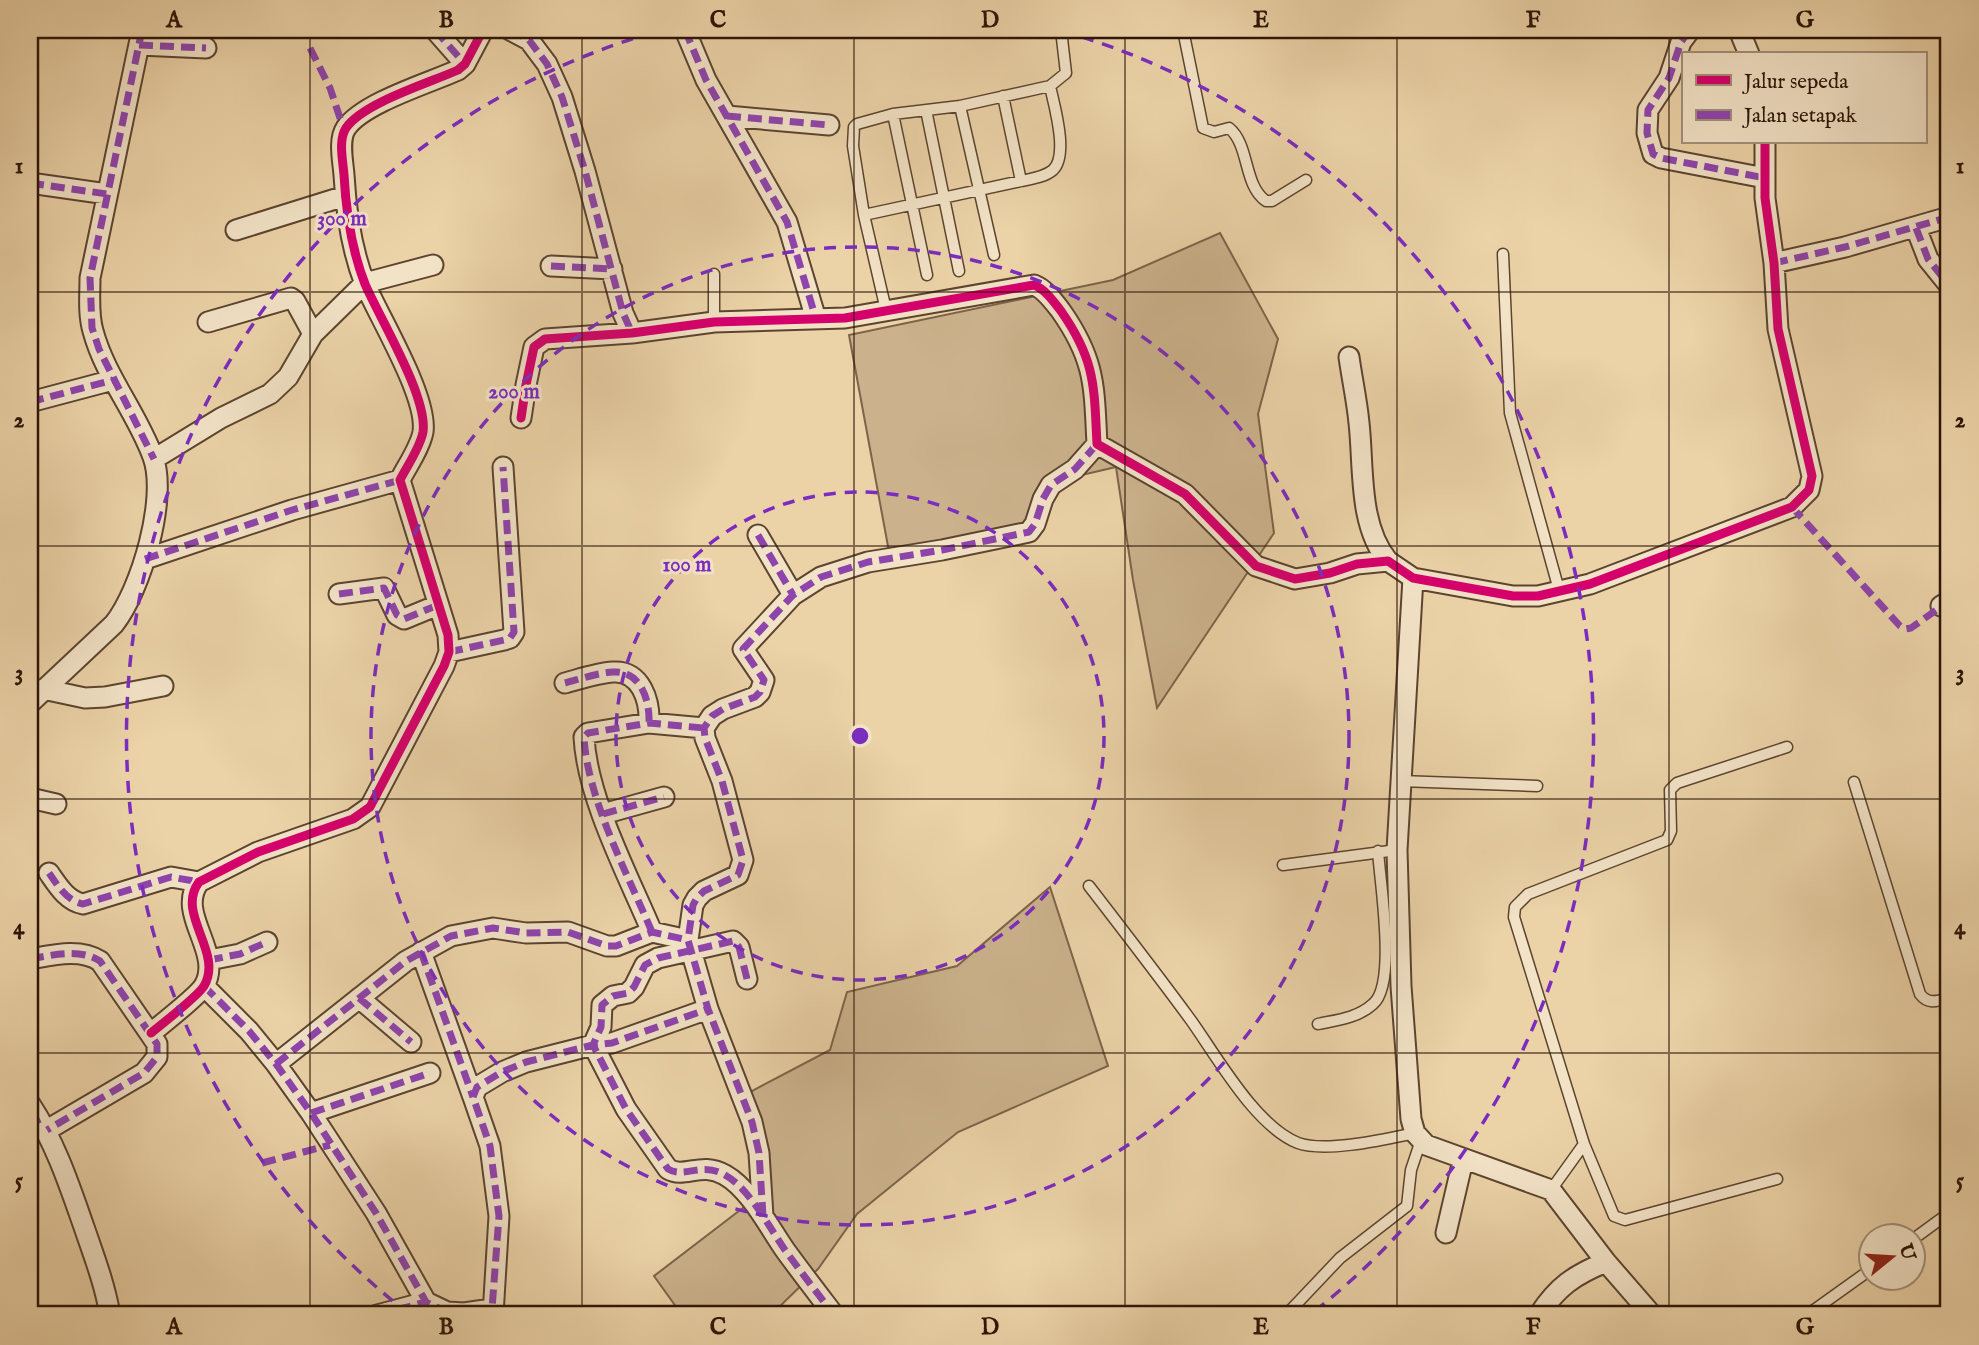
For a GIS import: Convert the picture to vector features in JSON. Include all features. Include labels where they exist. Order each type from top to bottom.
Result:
[{"type":"street","points":[[435,30],[466,64]]},
{"type":"street","points":[[151,1033],[204,986],[209,960],[192,903],[194,888],[199,882],[258,852],[352,819],[370,807],[417,720],[449,652],[448,635],[400,480],[422,436],[422,418],[405,368],[365,283],[345,196],[341,147],[344,130],[349,124],[376,105],[449,75],[466,64],[483,30]]},
{"type":"street","points":[[510,30],[529,40],[547,64],[562,97],[623,313],[632,333]]},
{"type":"street","points":[[685,30],[706,80],[787,222],[816,319]]},
{"type":"street","points":[[1690,30],[1681,42],[1669,78],[1648,110],[1647,133],[1653,154],[1661,158],[1765,178]]},
{"type":"street","points":[[1739,30],[1748,52]]},
{"type":"street","points":[[36,696],[114,624],[125,610],[145,559],[155,512],[154,459],[113,380],[92,328],[90,278],[140,37],[206,48]]},
{"type":"street","points":[[727,116],[829,125]]},
{"type":"street","points":[[1349,358],[1359,423],[1365,499],[1378,547],[1388,561],[1413,578],[1513,596],[1538,596],[1590,584],[1792,507],[1809,490],[1812,476],[1778,330],[1765,198],[1765,144]]},
{"type":"street","points":[[30,183],[107,194]]},
{"type":"street","points":[[236,230],[345,196]]},
{"type":"street","points":[[1773,263],[1845,247],[1949,217]]},
{"type":"street","points":[[1916,228],[1928,259],[1949,285]]},
{"type":"street","points":[[154,459],[221,418],[270,394],[288,377],[313,334],[365,283],[433,265]]},
{"type":"street","points":[[551,266],[612,269]]},
{"type":"street","points":[[521,418],[534,346],[539,341],[554,337],[632,333],[714,322],[845,318],[1034,285],[1040,287],[1074,330],[1092,371],[1097,444],[1075,469],[1051,485],[1029,532],[868,562],[821,577],[793,595],[743,649],[764,680],[760,692],[748,701],[723,709],[712,716],[705,728],[705,738],[722,781],[743,860],[738,874],[704,891],[697,898],[693,905],[689,945],[708,1009],[752,1122],[759,1153],[763,1216]]},
{"type":"street","points":[[208,321],[291,298],[313,334]]},
{"type":"street","points":[[30,402],[113,380]]},
{"type":"street","points":[[1097,444],[1185,495],[1256,566],[1295,579],[1330,573],[1357,564],[1388,561]]},
{"type":"street","points":[[449,652],[504,640],[510,638],[514,632],[503,467]]},
{"type":"street","points":[[145,559],[292,510],[400,480]]},
{"type":"street","points":[[758,535],[793,595]]},
{"type":"street","points":[[1413,578],[1400,780],[1388,851],[1411,1119],[1418,1136],[1426,1144],[1551,1190],[1606,1262],[1652,1315]]},
{"type":"street","points":[[339,594],[383,587],[397,615],[404,619],[438,605]]},
{"type":"street","points":[[565,682],[615,671],[626,675],[642,687],[650,708],[649,723]]},
{"type":"street","points":[[36,696],[105,697],[163,686]]},
{"type":"street","points":[[652,932],[603,814],[585,753],[586,734],[649,723],[705,728]]},
{"type":"street","points":[[30,797],[56,804]]},
{"type":"street","points":[[603,814],[664,797]]},
{"type":"street","points":[[49,873],[68,897],[75,903],[83,904],[172,877],[199,882]]},
{"type":"street","points":[[276,1064],[421,952],[451,936],[478,929],[568,932],[607,946],[616,946],[652,932],[689,945]]},
{"type":"street","points":[[593,1045],[601,1027],[602,1005],[614,996],[628,993],[645,965],[658,958],[689,945],[733,941],[739,947],[747,979]]},
{"type":"street","points":[[209,960],[240,954],[267,942]]},
{"type":"street","points":[[204,986],[249,1031],[311,1113],[376,1213],[426,1302],[447,1312],[493,1312],[499,1216],[490,1146],[421,952]]},
{"type":"street","points":[[30,959],[80,953],[100,961],[157,1044],[157,1058],[144,1073],[37,1119],[65,1174],[97,1265],[110,1315]]},
{"type":"street","points":[[359,998],[411,1042]]},
{"type":"street","points":[[473,1097],[477,1087],[483,1082],[526,1062],[593,1045],[612,1043],[708,1009]]},
{"type":"street","points":[[593,1045],[626,1109],[668,1169],[677,1173],[708,1168],[735,1182],[763,1216],[834,1315]]},
{"type":"street","points":[[311,1113],[430,1073]]},
{"type":"street","points":[[1446,1233],[1464,1160]]},
{"type":"street","points":[[1538,1315],[1553,1294],[1581,1272],[1606,1262]]},
{"type":"street","points":[[377,1315],[426,1302]]},
{"type":"lane","points":[[886,310],[864,215],[853,146],[854,127],[893,114],[960,106],[1050,86],[1066,73],[1061,30]]},
{"type":"lane","points":[[1183,30],[1203,128],[1214,132],[1229,128],[1232,130],[1256,191],[1266,201],[1272,201],[1306,180]]},
{"type":"lane","points":[[864,215],[911,207],[1043,176],[1053,170],[1058,163],[1060,149],[1050,86]]},
{"type":"lane","points":[[1003,96],[1021,181]]},
{"type":"lane","points":[[960,106],[993,255]]},
{"type":"lane","points":[[926,110],[959,271]]},
{"type":"lane","points":[[893,114],[927,275]]},
{"type":"lane","points":[[1503,254],[1510,413],[1559,590]]},
{"type":"lane","points":[[714,274],[714,322]]},
{"type":"lane","points":[[1777,1179],[1619,1220],[1584,1144],[1514,917],[1515,907],[1528,894],[1667,840],[1671,831],[1671,790],[1677,783],[1787,747]]},
{"type":"lane","points":[[1400,780],[1537,786]]},
{"type":"lane","points":[[1854,782],[1920,994],[1924,1000],[1931,1002],[1949,998]]},
{"type":"lane","points":[[1283,864],[1388,851],[1387,967],[1382,989],[1375,1003],[1356,1015],[1318,1024]]},
{"type":"lane","points":[[1089,886],[1191,1020],[1242,1094],[1274,1127],[1298,1143],[1323,1146],[1418,1136],[1407,1206],[1340,1258],[1286,1315]]},
{"type":"lane","points":[[1551,1190],[1584,1144]]},
{"type":"lane","points":[[1926,1230],[1949,1213]]},
{"type":"lane","points":[[1807,1315],[1856,1281]]},
{"type":"shaded area","points":[[1220,233],[1278,339],[1258,414],[1274,533],[1157,708],[1133,580],[1116,467],[1043,484],[1026,529],[892,568],[849,335],[1113,280]]},
{"type":"shaded area","points":[[1050,887],[1108,1066],[958,1132],[857,1214],[818,1269],[771,1315],[682,1315],[654,1276],[765,1191],[750,1092],[830,1050],[847,992],[957,966]]},
{"type":"marked path","points":[[142,30],[90,278],[92,328],[99,349],[154,459]]},
{"type":"marked path","points":[[435,30],[465,64]]},
{"type":"marked path","points":[[510,30],[529,40],[547,64],[562,97],[623,313],[632,333],[627,333]]},
{"type":"marked path","points":[[685,30],[706,80],[787,222],[816,319]]},
{"type":"marked path","points":[[1690,30],[1681,42],[1669,78],[1648,110],[1647,133],[1653,154],[1661,158],[1765,178]]},
{"type":"marked path","points":[[139,45],[206,48]]},
{"type":"marked path","points":[[310,48],[330,88],[344,130]]},
{"type":"marked path","points":[[727,116],[829,125]]},
{"type":"marked path","points":[[30,183],[107,194]]},
{"type":"marked path","points":[[1774,263],[1845,247],[1949,217]]},
{"type":"marked path","points":[[1916,228],[1928,259],[1949,285]]},
{"type":"marked path","points":[[551,266],[612,269]]},
{"type":"marked path","points":[[30,402],[113,380]]},
{"type":"marked path","points":[[763,1216],[759,1153],[752,1122],[708,1009],[688,940],[693,905],[697,898],[704,891],[738,875],[743,860],[722,781],[705,738],[704,728],[712,716],[755,697],[760,692],[764,680],[743,649],[793,595],[821,577],[868,562],[1029,532],[1051,485],[1075,469],[1097,444]]},
{"type":"marked path","points":[[449,652],[504,640],[510,638],[514,632],[503,467]]},
{"type":"marked path","points":[[145,559],[292,510],[400,480]]},
{"type":"marked path","points":[[1792,507],[1905,629],[1911,628],[1949,601]]},
{"type":"marked path","points":[[758,535],[793,595]]},
{"type":"marked path","points":[[339,594],[384,588],[397,615],[404,619],[438,605]]},
{"type":"marked path","points":[[565,683],[613,672],[631,676],[642,688],[648,705],[649,723]]},
{"type":"marked path","points":[[652,932],[601,810],[587,761],[584,737],[588,733],[649,723],[704,728]]},
{"type":"marked path","points":[[603,814],[664,797]]},
{"type":"marked path","points":[[49,873],[59,888],[83,904],[171,877],[199,882]]},
{"type":"marked path","points":[[276,1064],[406,961],[451,936],[493,928],[526,933],[568,932],[607,946],[616,946],[652,932],[688,940]]},
{"type":"marked path","points":[[747,979],[739,947],[733,941],[658,958],[645,965],[628,993],[613,996],[602,1005],[601,1027],[593,1045],[626,1109],[668,1169],[674,1172],[716,1171],[734,1181],[751,1199],[834,1315]]},
{"type":"marked path","points":[[209,960],[240,954],[267,942]]},
{"type":"marked path","points":[[421,952],[473,1097]]},
{"type":"marked path","points":[[30,959],[75,954],[100,961],[157,1044],[157,1057],[144,1073],[47,1130]]},
{"type":"marked path","points":[[204,986],[249,1031],[311,1113],[376,1213],[426,1302],[447,1312],[464,1313],[492,1309],[499,1216],[490,1146],[473,1097],[477,1087],[526,1062],[593,1045],[612,1043],[708,1009]]},
{"type":"marked path","points":[[359,998],[411,1042]]},
{"type":"marked path","points":[[311,1113],[430,1073]]},
{"type":"marked path","points":[[30,1124],[40,1119]]},
{"type":"marked path","points":[[262,1163],[330,1145]]},
{"type":"marked path","points":[[377,1315],[426,1302]]},
{"type":"cycle path","points":[[151,1033],[200,991],[209,973],[205,947],[192,907],[193,894],[199,882],[258,852],[353,819],[370,807],[449,652],[448,635],[400,480],[421,438],[423,417],[402,358],[365,284],[353,245],[342,144],[346,128],[367,110],[398,94],[458,70],[465,64],[483,30]]},
{"type":"cycle path","points":[[521,418],[534,347],[545,339],[632,333],[714,322],[845,318],[1034,285],[1046,293],[1061,311],[1087,360],[1094,390],[1097,444],[1185,494],[1256,566],[1295,579],[1330,573],[1357,564],[1388,561],[1413,578],[1513,596],[1538,596],[1590,584],[1792,507],[1809,490],[1812,476],[1778,329],[1774,263],[1765,198],[1765,144]]}]
